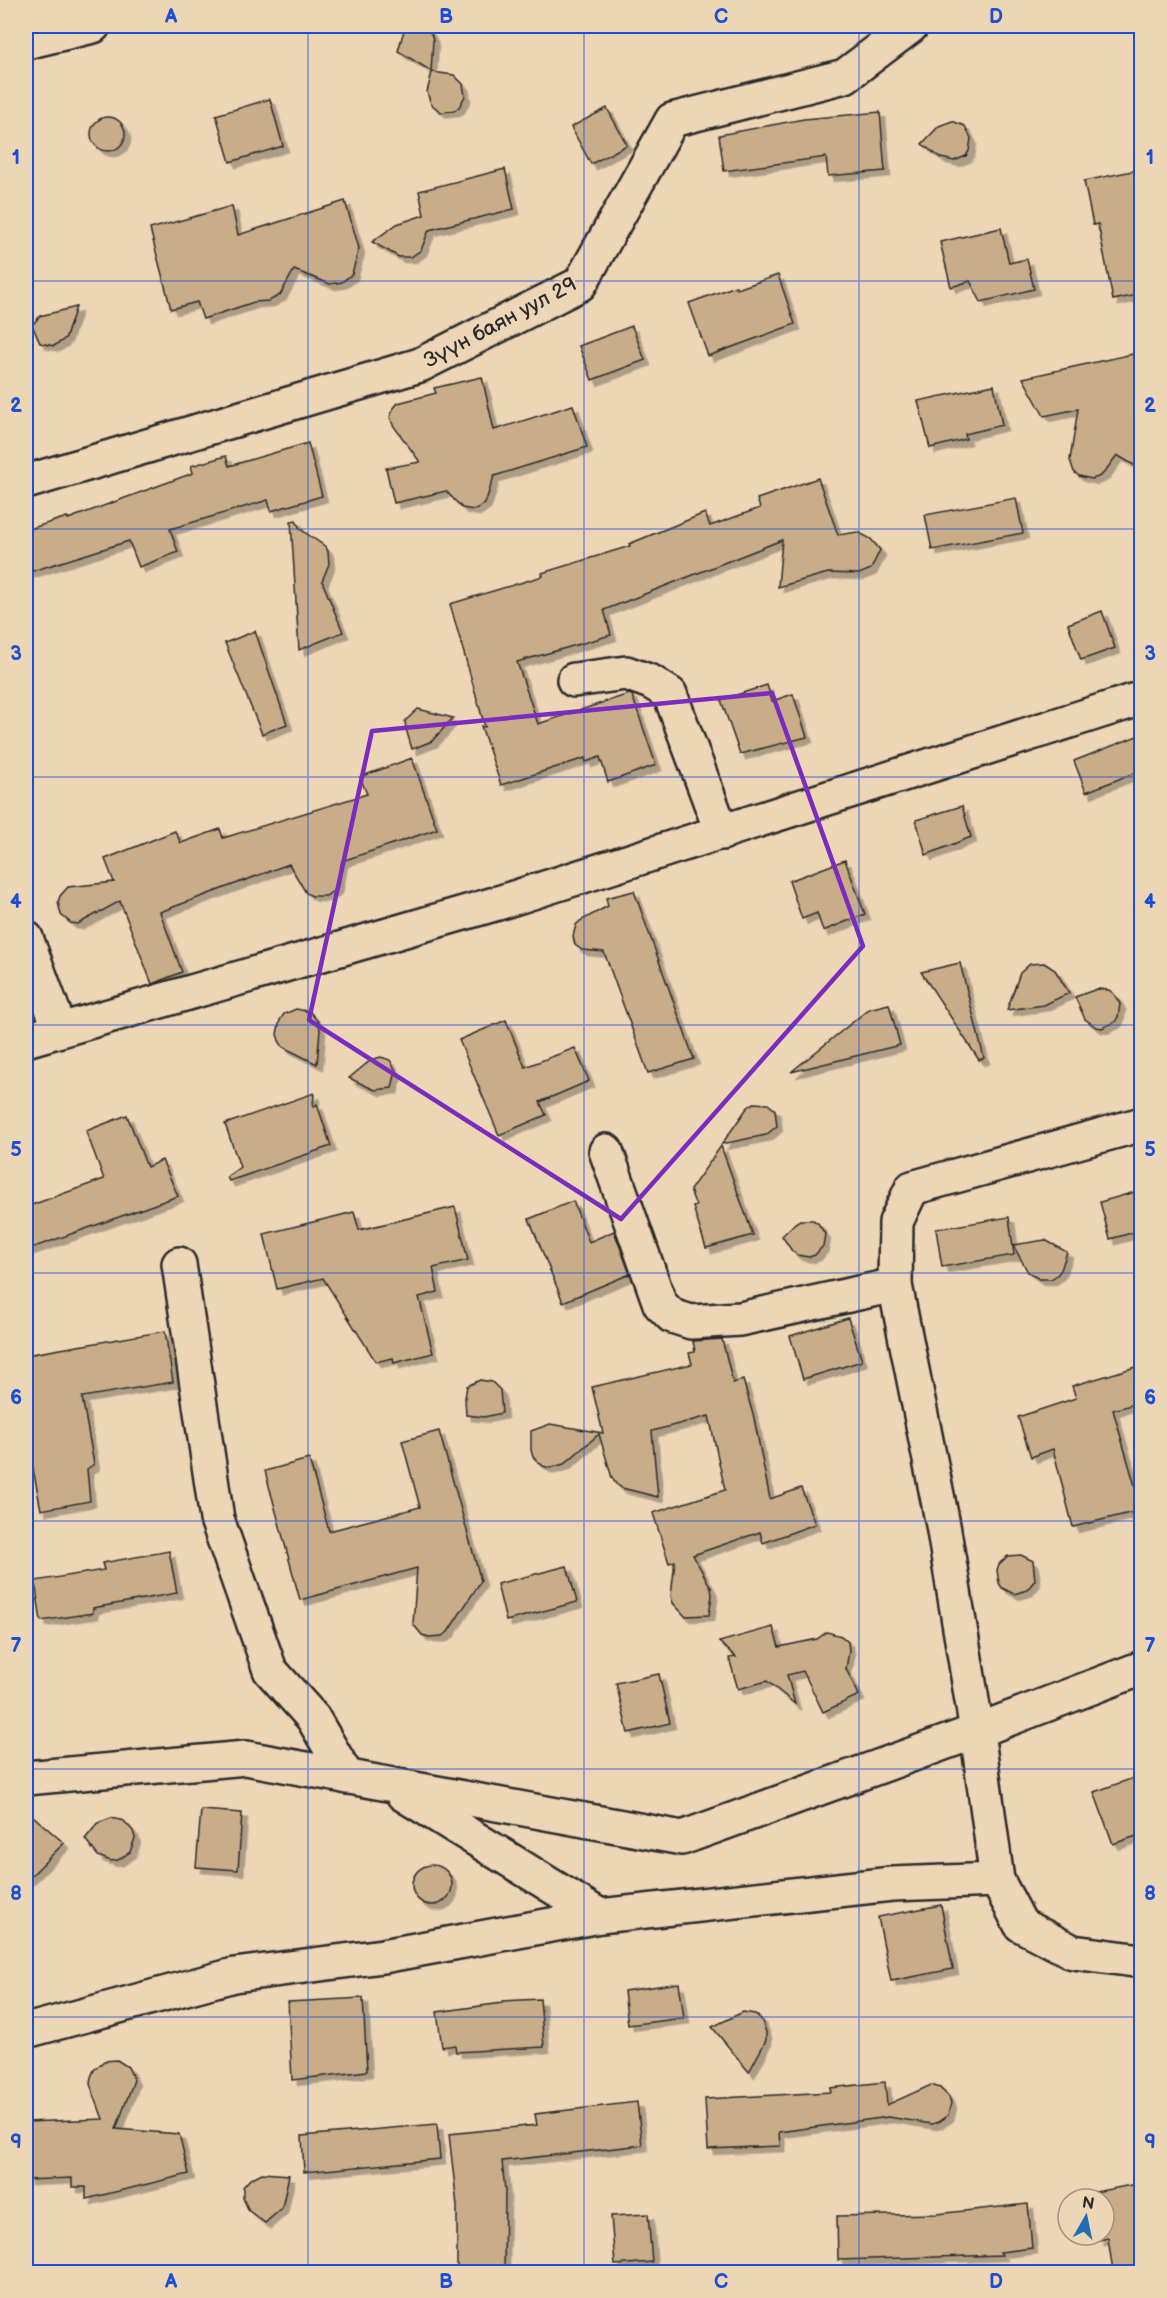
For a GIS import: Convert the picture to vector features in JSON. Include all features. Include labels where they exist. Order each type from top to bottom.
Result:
[{"type":"street","points":[[26,42],[93,26]]},
{"type":"street","name":"Зүүн баян уул 29","points":[[26,482],[420,365],[580,284],[672,120],[845,76],[911,26]]},
{"type":"street","points":[[574,680],[626,673],[651,682],[669,694],[722,832]]},
{"type":"street","points":[[26,1040],[486,907],[1142,699]]},
{"type":"street","points":[[26,938],[60,1030]]},
{"type":"street","points":[[1132,1954],[1072,1952],[1021,1925],[997,1880],[978,1731],[943,1525],[895,1285],[896,1222],[912,1188],[1142,1124]]},
{"type":"street","points":[[606,1151],[660,1304],[672,1316],[691,1322],[740,1319],[895,1285]]},
{"type":"street","points":[[179,1264],[217,1519],[270,1670],[313,1718],[347,1777]]},
{"type":"street","points":[[26,1778],[246,1758],[682,1838],[978,1731],[1142,1668]]},
{"type":"street","points":[[387,1784],[600,1916]]},
{"type":"street","points":[[26,2031],[234,1974],[383,1956],[600,1916],[892,1884],[997,1880]]},
{"type":"highlighted area","points":[[772,693],[863,946],[621,1219],[309,1020],[372,731]]},
{"type":"building","points":[[416,26],[428,29],[432,36],[431,71],[398,51],[404,30]]},
{"type":"building","points":[[432,72],[454,75],[463,84],[465,96],[454,111],[441,112],[431,104],[427,92]]},
{"type":"building","points":[[270,99],[283,146],[230,162],[216,115]]},
{"type":"building","points":[[607,108],[627,145],[591,164],[571,127]]},
{"type":"building","points":[[880,112],[885,171],[828,176],[826,157],[724,171],[719,135],[804,119]]},
{"type":"building","points":[[108,117],[120,122],[125,134],[120,146],[108,151],[96,146],[91,134],[96,122]]},
{"type":"building","points":[[952,121],[965,126],[971,138],[966,156],[954,161],[941,158],[922,144],[939,126]]},
{"type":"building","points":[[505,169],[514,209],[429,230],[421,250],[411,257],[399,257],[372,242],[397,224],[424,215],[419,191]]},
{"type":"building","points":[[1142,169],[1142,294],[1113,300],[1098,224],[1093,225],[1084,181]]},
{"type":"building","points":[[345,201],[359,248],[352,274],[342,282],[330,284],[294,270],[280,295],[269,301],[254,302],[203,319],[197,302],[171,309],[150,229],[232,206],[238,235]]},
{"type":"building","points":[[1001,228],[1009,263],[1027,259],[1034,289],[981,302],[970,281],[951,287],[940,242]]},
{"type":"building","points":[[778,275],[795,324],[708,356],[689,303],[736,286],[737,289]]},
{"type":"building","points":[[76,307],[66,337],[62,341],[54,346],[40,343],[32,325],[40,316]]},
{"type":"building","points":[[632,326],[645,360],[592,380],[579,346]]},
{"type":"building","points":[[1142,352],[1142,470],[1117,455],[1103,474],[1098,477],[1092,479],[1079,476],[1074,472],[1070,460],[1078,409],[1044,416],[1023,378]]},
{"type":"building","points":[[482,377],[494,430],[573,405],[587,447],[494,476],[485,504],[474,510],[462,508],[446,491],[394,503],[386,468],[420,462],[393,425],[390,417],[393,409],[398,403],[436,393],[434,388]]},
{"type":"building","points":[[994,385],[1002,425],[965,434],[966,439],[930,448],[918,401]]},
{"type":"building","points":[[308,443],[322,496],[271,511],[268,500],[170,529],[178,552],[139,567],[129,541],[26,573],[26,530],[67,517],[68,519],[193,473],[191,466],[226,456],[229,466]]},
{"type":"building","points":[[818,478],[838,535],[858,532],[871,539],[880,550],[871,569],[859,574],[828,573],[778,587],[782,540],[604,610],[611,635],[517,662],[538,724],[629,694],[632,695],[656,765],[608,782],[600,757],[586,762],[585,758],[501,785],[481,726],[485,727],[450,604],[543,576],[542,573],[630,546],[629,544],[705,513],[710,526],[760,508],[757,499]]},
{"type":"building","points":[[1016,498],[1023,533],[932,550],[925,515]]},
{"type":"building","points":[[296,520],[300,529],[326,547],[329,564],[322,581],[343,632],[299,650],[291,521]]},
{"type":"building","points":[[1102,611],[1115,648],[1081,660],[1068,624]]},
{"type":"building","points":[[255,631],[287,724],[262,734],[225,643]]},
{"type":"building","points":[[767,685],[772,701],[793,694],[807,737],[740,754],[721,700]]},
{"type":"building","points":[[418,709],[453,718],[432,741],[412,749],[405,721]]},
{"type":"building","points":[[1142,734],[1142,770],[1086,792],[1074,761]]},
{"type":"building","points":[[412,758],[437,829],[342,861],[337,888],[326,896],[312,896],[306,893],[289,864],[160,912],[182,972],[152,984],[120,901],[78,924],[71,923],[61,915],[58,902],[68,887],[114,882],[105,859],[175,831],[181,843],[220,829],[223,838],[367,794],[360,777]]},
{"type":"building","points":[[962,806],[971,837],[926,855],[916,820]]},
{"type":"building","points":[[845,860],[865,914],[823,931],[817,913],[802,919],[789,881]]},
{"type":"building","points":[[634,891],[694,1059],[648,1073],[604,952],[582,950],[575,945],[573,936],[576,925],[580,921],[608,906],[606,898]]},
{"type":"building","points":[[960,963],[984,1058],[979,1060],[921,972]]},
{"type":"building","points":[[1044,963],[1055,970],[1069,993],[1044,1005],[1007,1010],[1020,973],[1030,964]]},
{"type":"building","points":[[1097,989],[1109,990],[1120,1004],[1115,1022],[1102,1028],[1096,1027],[1085,1019],[1075,997]]},
{"type":"building","points":[[889,1004],[900,1045],[791,1072],[869,1009]]},
{"type":"building","points":[[296,1009],[310,1012],[319,1023],[317,1064],[283,1047],[279,1041],[277,1034],[280,1020],[284,1014]]},
{"type":"building","points":[[506,1020],[525,1067],[575,1048],[589,1081],[540,1102],[546,1115],[499,1135],[459,1040]]},
{"type":"building","points":[[381,1057],[390,1060],[396,1071],[392,1088],[375,1090],[349,1078],[371,1060]]},
{"type":"building","points":[[314,1093],[313,1107],[317,1104],[331,1146],[229,1181],[227,1177],[240,1167],[225,1124]]},
{"type":"building","points":[[754,1103],[768,1104],[775,1110],[777,1126],[766,1135],[722,1144],[747,1108]]},
{"type":"building","points":[[127,1115],[147,1167],[162,1160],[178,1196],[26,1250],[26,1207],[104,1179],[86,1131]]},
{"type":"building","points":[[721,1146],[753,1235],[706,1248],[690,1190]]},
{"type":"building","points":[[1142,1190],[1142,1230],[1110,1239],[1100,1202]]},
{"type":"building","points":[[573,1201],[589,1242],[614,1231],[630,1274],[563,1302],[529,1219]]},
{"type":"building","points":[[455,1207],[468,1260],[433,1268],[438,1292],[419,1297],[433,1353],[394,1363],[393,1358],[376,1362],[323,1278],[277,1289],[264,1234],[354,1212],[359,1230]]},
{"type":"building","points":[[1009,1217],[1014,1255],[942,1267],[936,1229]]},
{"type":"building","points":[[800,1220],[813,1220],[818,1223],[825,1234],[823,1246],[815,1255],[809,1257],[797,1255],[782,1236]]},
{"type":"building","points":[[1045,1240],[1067,1252],[1057,1275],[1051,1279],[1039,1279],[1028,1272],[1013,1245]]},
{"type":"building","points":[[848,1318],[862,1361],[803,1379],[790,1336]]},
{"type":"building","points":[[165,1331],[173,1382],[82,1397],[94,1464],[87,1469],[90,1501],[41,1510],[26,1432],[26,1355]]},
{"type":"building","points":[[722,1339],[733,1383],[743,1380],[754,1418],[770,1499],[801,1488],[815,1524],[763,1543],[760,1532],[693,1555],[711,1588],[712,1595],[709,1615],[685,1616],[673,1603],[671,1596],[675,1561],[669,1563],[653,1513],[725,1490],[709,1416],[652,1431],[658,1497],[622,1488],[616,1484],[612,1478],[599,1434],[564,1464],[550,1468],[543,1466],[533,1457],[531,1431],[550,1424],[603,1433],[592,1387],[692,1364],[689,1353],[695,1352],[693,1341]]},
{"type":"building","points":[[1142,1365],[1142,1402],[1113,1410],[1142,1510],[1073,1527],[1053,1449],[1031,1457],[1018,1417],[1076,1398],[1072,1386]]},
{"type":"building","points":[[480,1380],[492,1382],[500,1390],[502,1413],[484,1417],[466,1415],[467,1386]]},
{"type":"building","points":[[439,1431],[481,1581],[448,1632],[442,1636],[429,1637],[422,1635],[413,1624],[417,1568],[300,1600],[265,1471],[309,1459],[329,1531],[420,1507],[402,1441]]},
{"type":"building","points":[[169,1551],[177,1593],[93,1608],[93,1613],[41,1621],[35,1581],[104,1570],[102,1563]]},
{"type":"building","points":[[1021,1555],[1033,1561],[1035,1580],[1027,1590],[1014,1594],[1002,1588],[997,1570],[999,1564],[1008,1556]]},
{"type":"building","points":[[567,1566],[577,1602],[506,1621],[497,1584]]},
{"type":"building","points":[[773,1627],[779,1647],[817,1639],[827,1632],[841,1636],[848,1642],[846,1669],[859,1695],[823,1712],[803,1671],[787,1675],[795,1704],[767,1681],[738,1689],[729,1658],[736,1657],[719,1642]]},
{"type":"building","points":[[659,1674],[670,1723],[628,1733],[616,1683]]},
{"type":"building","points":[[1142,1775],[1142,1834],[1113,1844],[1094,1792]]},
{"type":"building","points":[[26,1810],[64,1843],[26,1881]]},
{"type":"building","points":[[201,1810],[242,1813],[238,1870],[196,1867]]},
{"type":"building","points":[[111,1818],[124,1821],[133,1831],[135,1838],[130,1852],[118,1860],[111,1861],[98,1856],[85,1839],[98,1823]]},
{"type":"building","points":[[432,1865],[440,1866],[446,1871],[451,1877],[451,1893],[446,1899],[440,1904],[432,1905],[424,1904],[418,1899],[413,1893],[412,1885],[413,1877],[418,1871],[424,1866]]},
{"type":"building","points":[[941,1905],[953,1969],[891,1981],[878,1917]]},
{"type":"building","points":[[679,1983],[684,2018],[628,2025],[624,1991]]},
{"type":"building","points":[[363,1998],[367,2071],[292,2080],[288,2002]]},
{"type":"building","points":[[540,1999],[544,2047],[456,2052],[455,2045],[442,2047],[437,2012],[502,2003],[502,2001]]},
{"type":"building","points":[[743,2012],[755,2014],[761,2019],[766,2032],[766,2040],[749,2072],[712,2027]]},
{"type":"building","points":[[117,2060],[128,2067],[134,2080],[116,2129],[179,2134],[189,2174],[86,2199],[86,2187],[72,2187],[72,2178],[26,2180],[26,2122],[103,2119],[90,2084],[91,2077],[94,2070],[104,2061]]},
{"type":"building","points":[[885,2082],[887,2105],[931,2085],[940,2088],[949,2097],[951,2103],[948,2115],[932,2124],[888,2117],[779,2132],[780,2146],[708,2149],[705,2099],[831,2092],[830,2088]]},
{"type":"building","points":[[637,2102],[642,2145],[502,2161],[505,2191],[504,2272],[457,2272],[457,2206],[449,2134],[537,2125],[535,2114]]},
{"type":"building","points":[[437,2124],[440,2159],[304,2172],[302,2136]]},
{"type":"building","points":[[262,2173],[289,2175],[282,2208],[265,2223],[249,2211],[243,2198],[243,2187],[250,2179]]},
{"type":"building","points":[[1142,2183],[1142,2272],[1113,2272],[1109,2247],[1116,2247],[1116,2188]]},
{"type":"building","points":[[1028,2204],[1032,2248],[1000,2252],[1002,2255],[838,2260],[837,2216],[937,2214]]},
{"type":"building","points":[[648,2214],[652,2262],[615,2265],[611,2216]]}]
